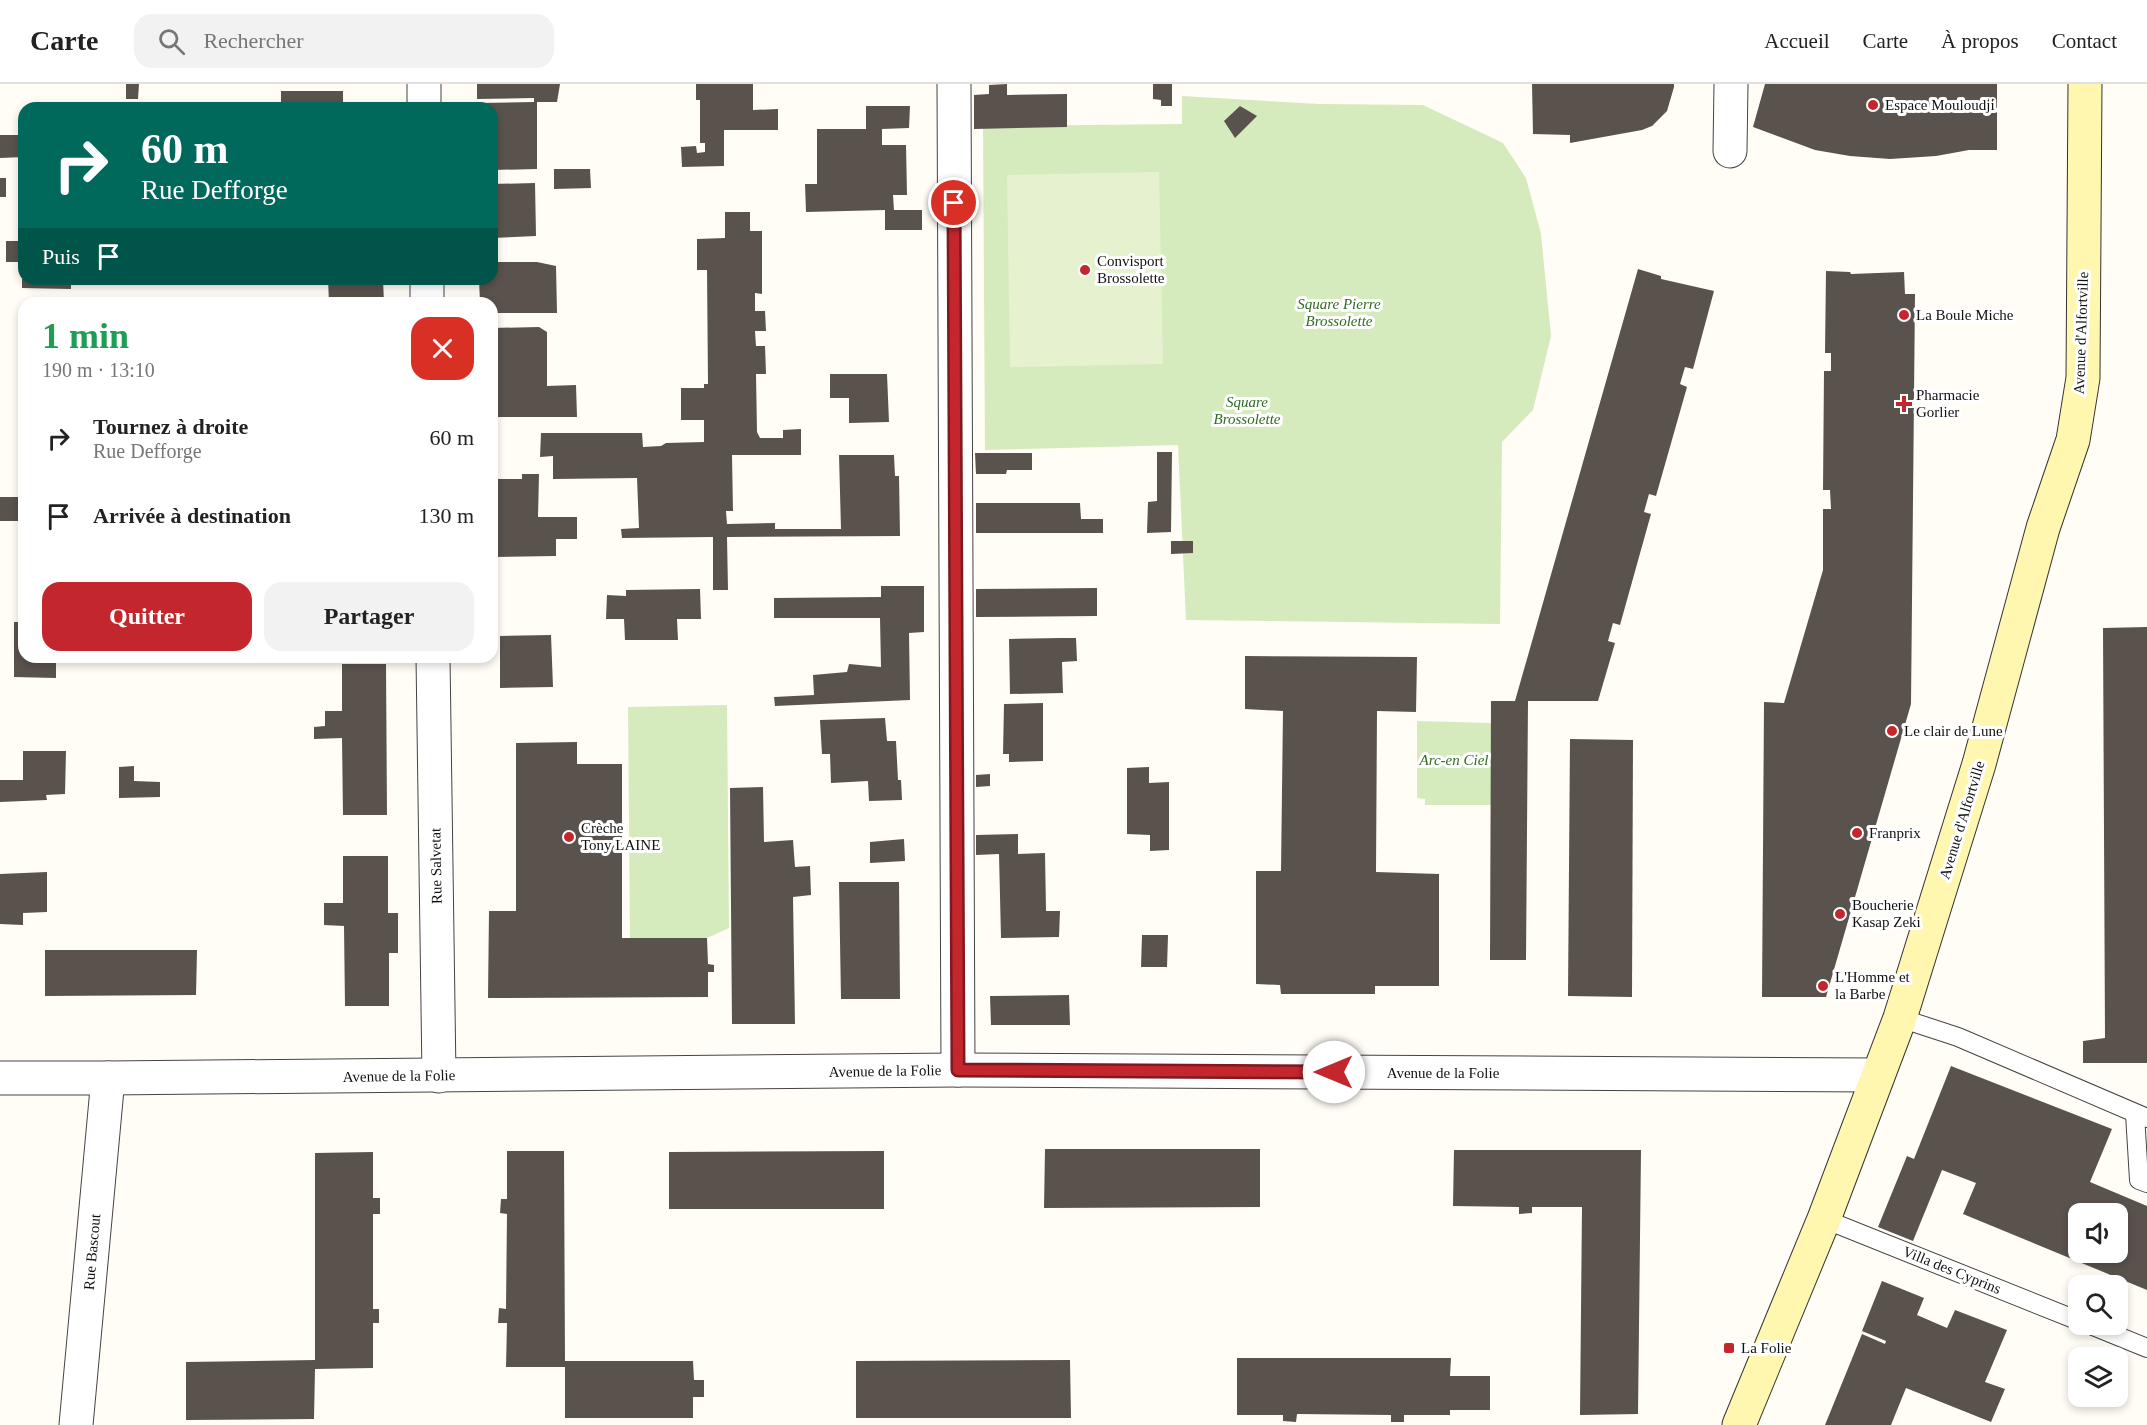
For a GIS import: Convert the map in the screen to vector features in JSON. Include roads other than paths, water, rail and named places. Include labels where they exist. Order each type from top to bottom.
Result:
[{"type":"main road","name":"Avenue d'Alfortville","points":[[1739,1425],[1824,1219],[1900,1018],[1980,764],[2043,528],[2073,440],[2083,378],[2085,84]]},
{"type":"street","points":[[424,84],[424,102]]},
{"type":"street","points":[[954,84],[958,1070]]},
{"type":"street","points":[[1728,158],[1731,84]]},
{"type":"street","name":"Rue Salvetat","points":[[433,663],[439,1076]]},
{"type":"street","name":"Avenue de la Folie","points":[[0,1078],[958,1070],[1878,1075]]},
{"type":"street","name":"Rue Bascout","points":[[76,1425],[108,1078]]},
{"type":"lane","points":[[1900,1018],[1958,1037],[2141,1116],[2139,1180],[2147,1183]]},
{"type":"lane","name":"Villa des Cyprins","points":[[1824,1219],[2068,1317]]},
{"type":"lane","points":[[2115,1335],[2147,1348]]},
{"type":"place","name":"Espace Mouloudji","points":[[1873,105]]},
{"type":"place","name":"Convisport Brossolette","points":[[1085,270]]},
{"type":"place","name":"La Boule Miche","points":[[1904,315]]},
{"type":"place","name":"Pharmacie Gorlier","points":[[1904,404]]},
{"type":"place","name":"Le clair de Lune","points":[[1892,731]]},
{"type":"place","name":"Franprix","points":[[1857,833]]},
{"type":"place","name":"Crèche Tony LAINE","points":[[569,837]]},
{"type":"place","name":"Boucherie Kasap Zeki","points":[[1840,914]]},
{"type":"place","name":"L'Homme et la Barbe","points":[[1823,986]]},
{"type":"place","name":"La Folie","points":[[1729,1348]]},
{"type":"park label","name":"Square Pierre Brossolette","points":[[1339,312]]},
{"type":"park label","name":"Square Brossolette","points":[[1247,410]]},
{"type":"park label","name":"Arc-en Ciel","points":[[1454,760]]}]
